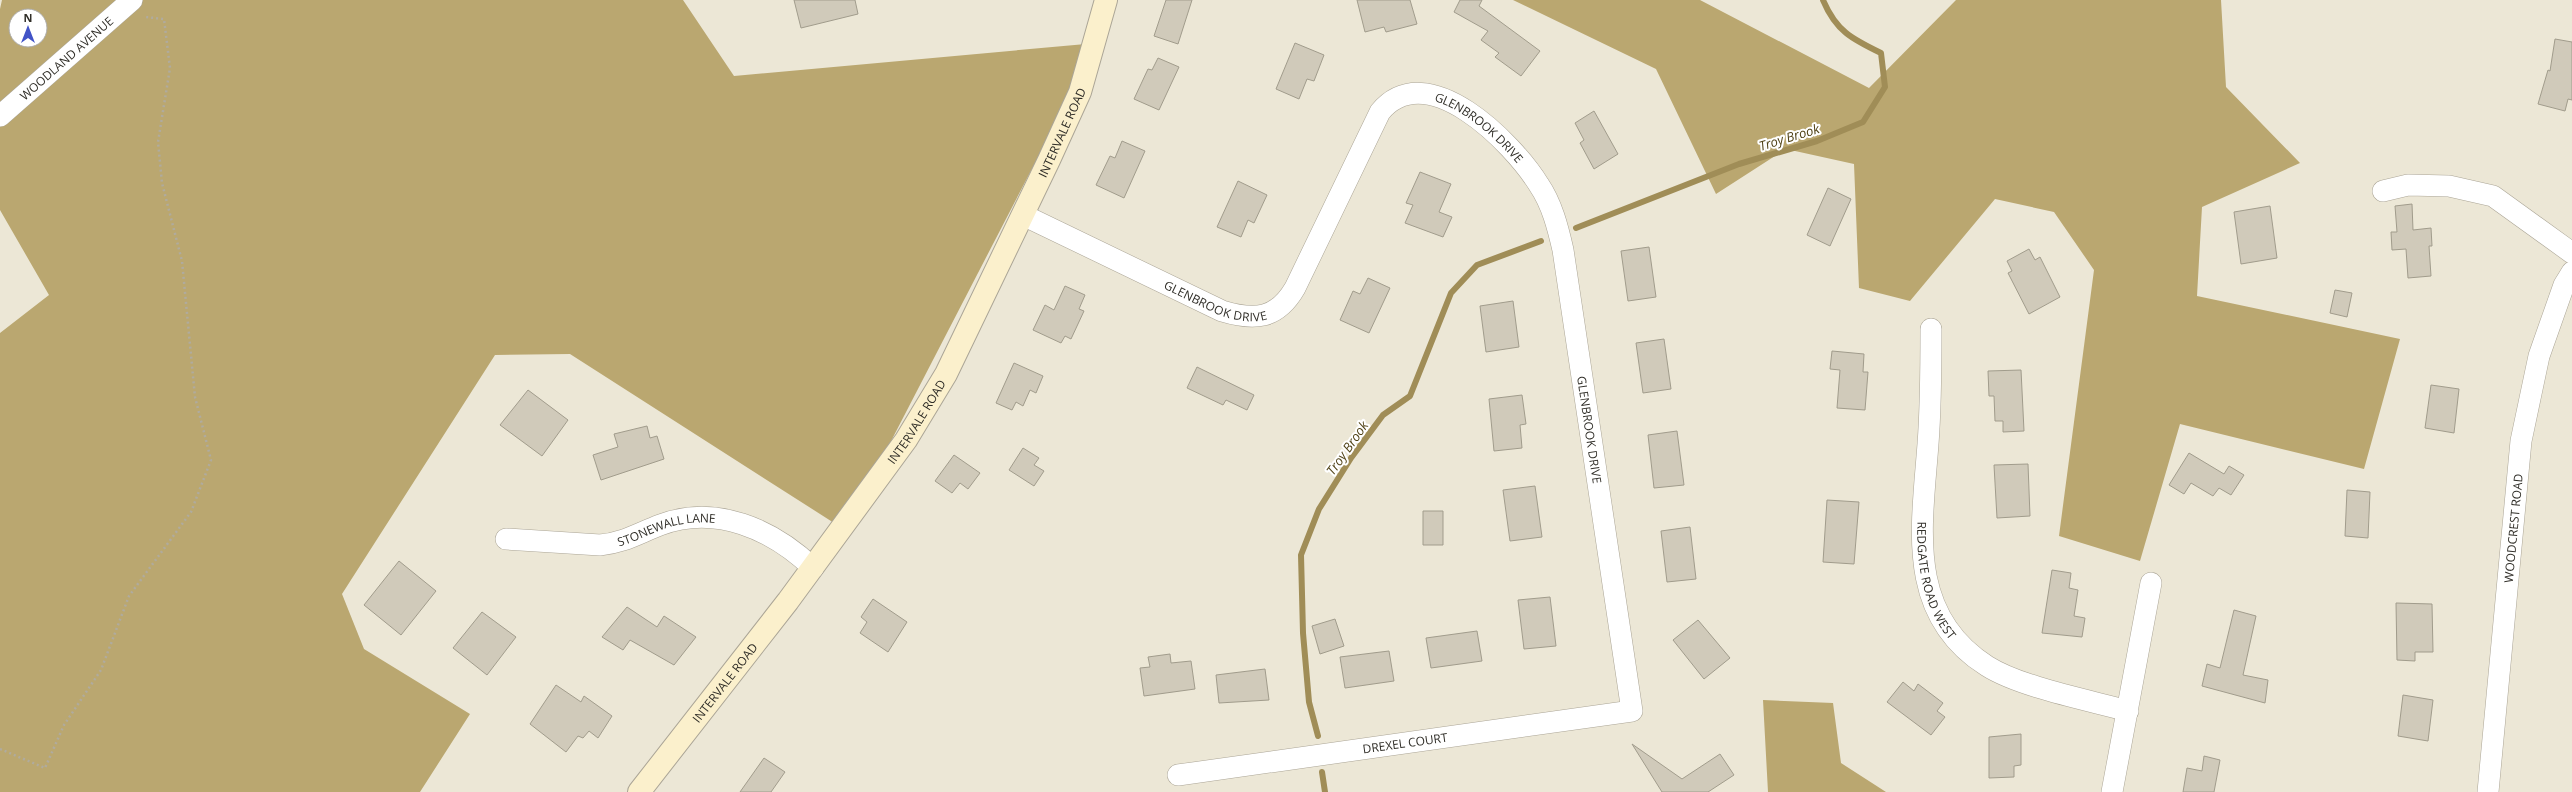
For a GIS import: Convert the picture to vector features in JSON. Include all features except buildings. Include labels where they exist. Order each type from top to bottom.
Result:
[{"type":"street","name":"INTERVALE ROAD","points":[[638,792],[813,568],[906,440],[946,374],[1023,216],[1080,92],[1106,0]]},
{"type":"street","name":"WOODLAND AVENUE","points":[[0,116],[125,7]]},
{"type":"street","name":"GLENBROOK DRIVE","points":[[1023,216],[1222,311],[1250,318],[1271,312],[1288,300],[1368,132],[1389,101],[1402,94],[1416,93],[1444,99],[1480,121],[1503,139],[1522,160],[1540,186],[1557,222],[1563,250],[1632,711]]},
{"type":"street","points":[[2383,191],[2408,185],[2449,186],[2493,196],[2572,253]]},
{"type":"street","name":"WOODCREST ROAD","points":[[2488,792],[2521,441],[2539,356],[2564,285],[2572,272]]},
{"type":"street","name":"REDGATE ROAD WEST","points":[[1931,329],[1931,400],[1922,559],[1932,601],[1945,626],[1954,637],[1964,648],[1986,666],[1999,673],[2041,687],[2128,712]]},
{"type":"street","name":"STONEWALL LANE","points":[[506,539],[600,545],[616,544],[661,525],[689,518],[717,518],[759,529],[784,543],[813,568]]},
{"type":"street","points":[[2112,792],[2151,583]]},
{"type":"street","name":"DREXEL COURT","points":[[1178,775],[1632,711]]},
{"type":"path","points":[[0,750],[45,768],[64,725],[101,670],[129,596],[191,512],[211,460],[195,397],[182,261],[162,183],[158,142],[170,68],[164,19],[125,7]]},
{"type":"shaded area","points":[[2,0],[683,0],[734,76],[1097,43],[845,530],[570,354],[495,355],[342,594],[364,649],[470,714],[420,792],[0,792],[0,333],[49,295],[0,210],[0,9]]},
{"type":"shaded area","points":[[1513,0],[1700,0],[1869,88],[1956,0],[2221,0],[2226,87],[2300,163],[2202,207],[2197,296],[2400,339],[2364,469],[2180,424],[2140,561],[2059,536],[2094,270],[2054,212],[1995,199],[1910,301],[1859,288],[1854,164],[1786,149],[1716,194],[1656,69]]},
{"type":"shaded area","points":[[1763,700],[1833,703],[1841,763],[1886,792],[1768,792]]},
{"type":"waterway","name":"Troy Brook","points":[[1576,228],[1739,164],[1817,141],[1863,122],[1885,87],[1881,53],[1853,38],[1839,27],[1828,11],[1823,0]]},
{"type":"waterway","name":"Troy Brook","points":[[1318,736],[1309,702],[1303,633],[1301,555],[1319,509],[1351,458],[1383,415],[1410,396],[1451,293],[1477,265],[1541,241]]},
{"type":"waterway","name":"Troy Brook","points":[[1322,772],[1325,792]]}]
